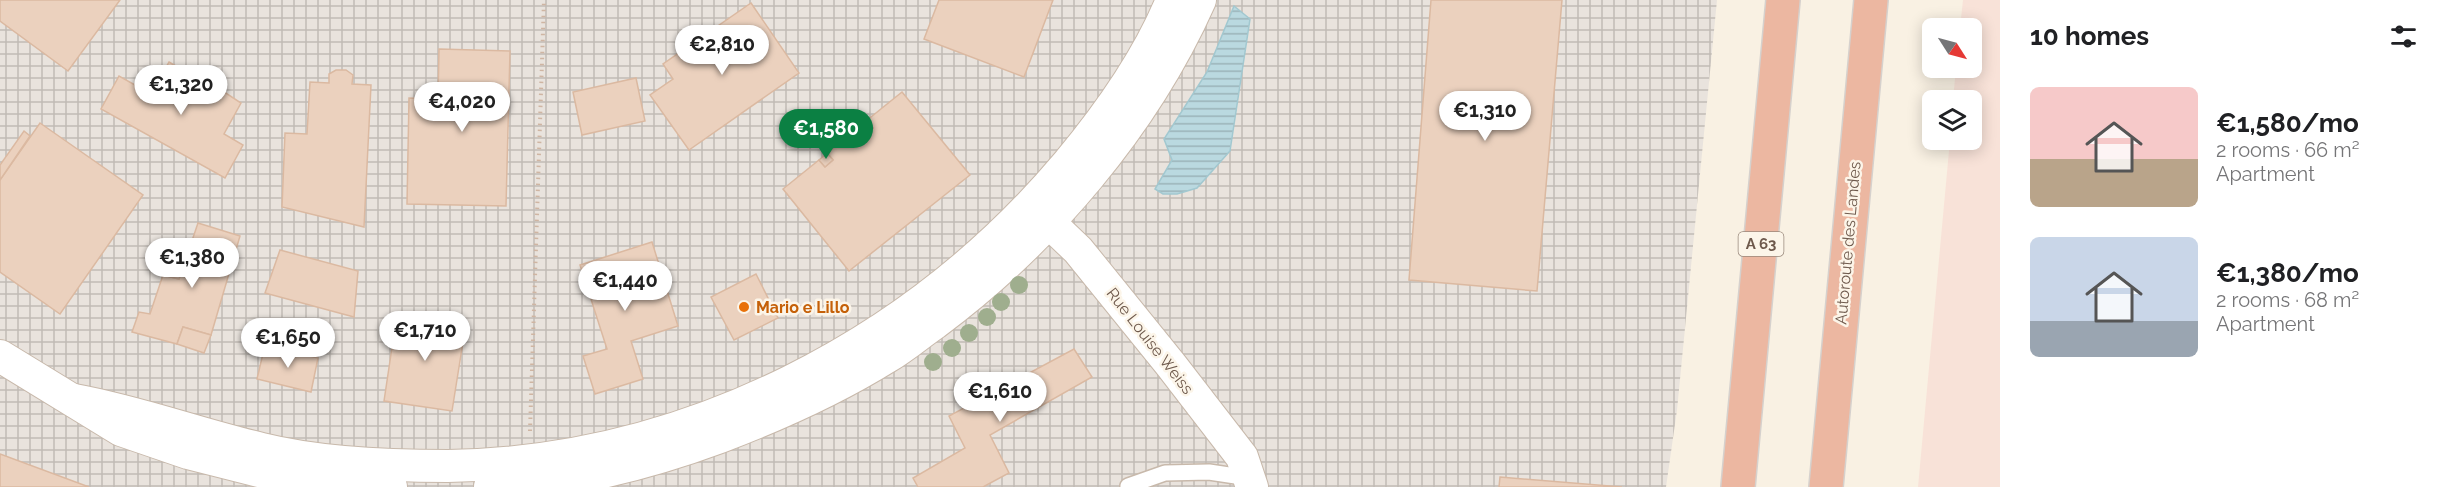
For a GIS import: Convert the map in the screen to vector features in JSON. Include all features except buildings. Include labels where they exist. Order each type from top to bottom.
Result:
[{"type":"highway","name":"A 63","points":[[1738,487],[1782,0]]},
{"type":"highway","name":"Autoroute des Landes","points":[[1826,487],[1871,0]]},
{"type":"highway","points":[[1833,407],[1833,487]]},
{"type":"street","points":[[490,487],[528,486],[611,470],[666,456],[763,421],[825,393],[890,356],[969,297],[1040,214],[1122,90],[1172,0]]},
{"type":"street","points":[[0,356],[121,430],[188,453],[267,473],[319,469],[448,466],[529,460],[580,454],[662,434],[752,400],[833,360],[878,333],[1040,214],[1108,152],[1184,33],[1200,0]]},
{"type":"street","name":"Rue Louise Weiss","points":[[1040,214],[1077,250],[1171,365],[1242,457],[1251,483]]},
{"type":"street","points":[[319,469],[391,487]]},
{"type":"lane","points":[[1128,486],[1165,473],[1209,472],[1251,483]]},
{"type":"path","points":[[529,460],[544,0]]},
{"type":"shaded area","points":[[0,0],[1717,0],[1677,410],[1666,487],[0,487]]},
{"type":"shaded area","points":[[1963,0],[2000,0],[2000,487],[1918,487],[1949,150],[1982,150],[1982,90],[1954,90],[1955,78],[1982,78],[1982,18],[1961,18]]},
{"type":"water","points":[[1234,6],[1250,19],[1230,151],[1197,188],[1177,194],[1163,194],[1155,189],[1172,160],[1164,139],[1207,72]]},
{"type":"place","name":"Mario e Lillo","points":[[744,307]]}]
